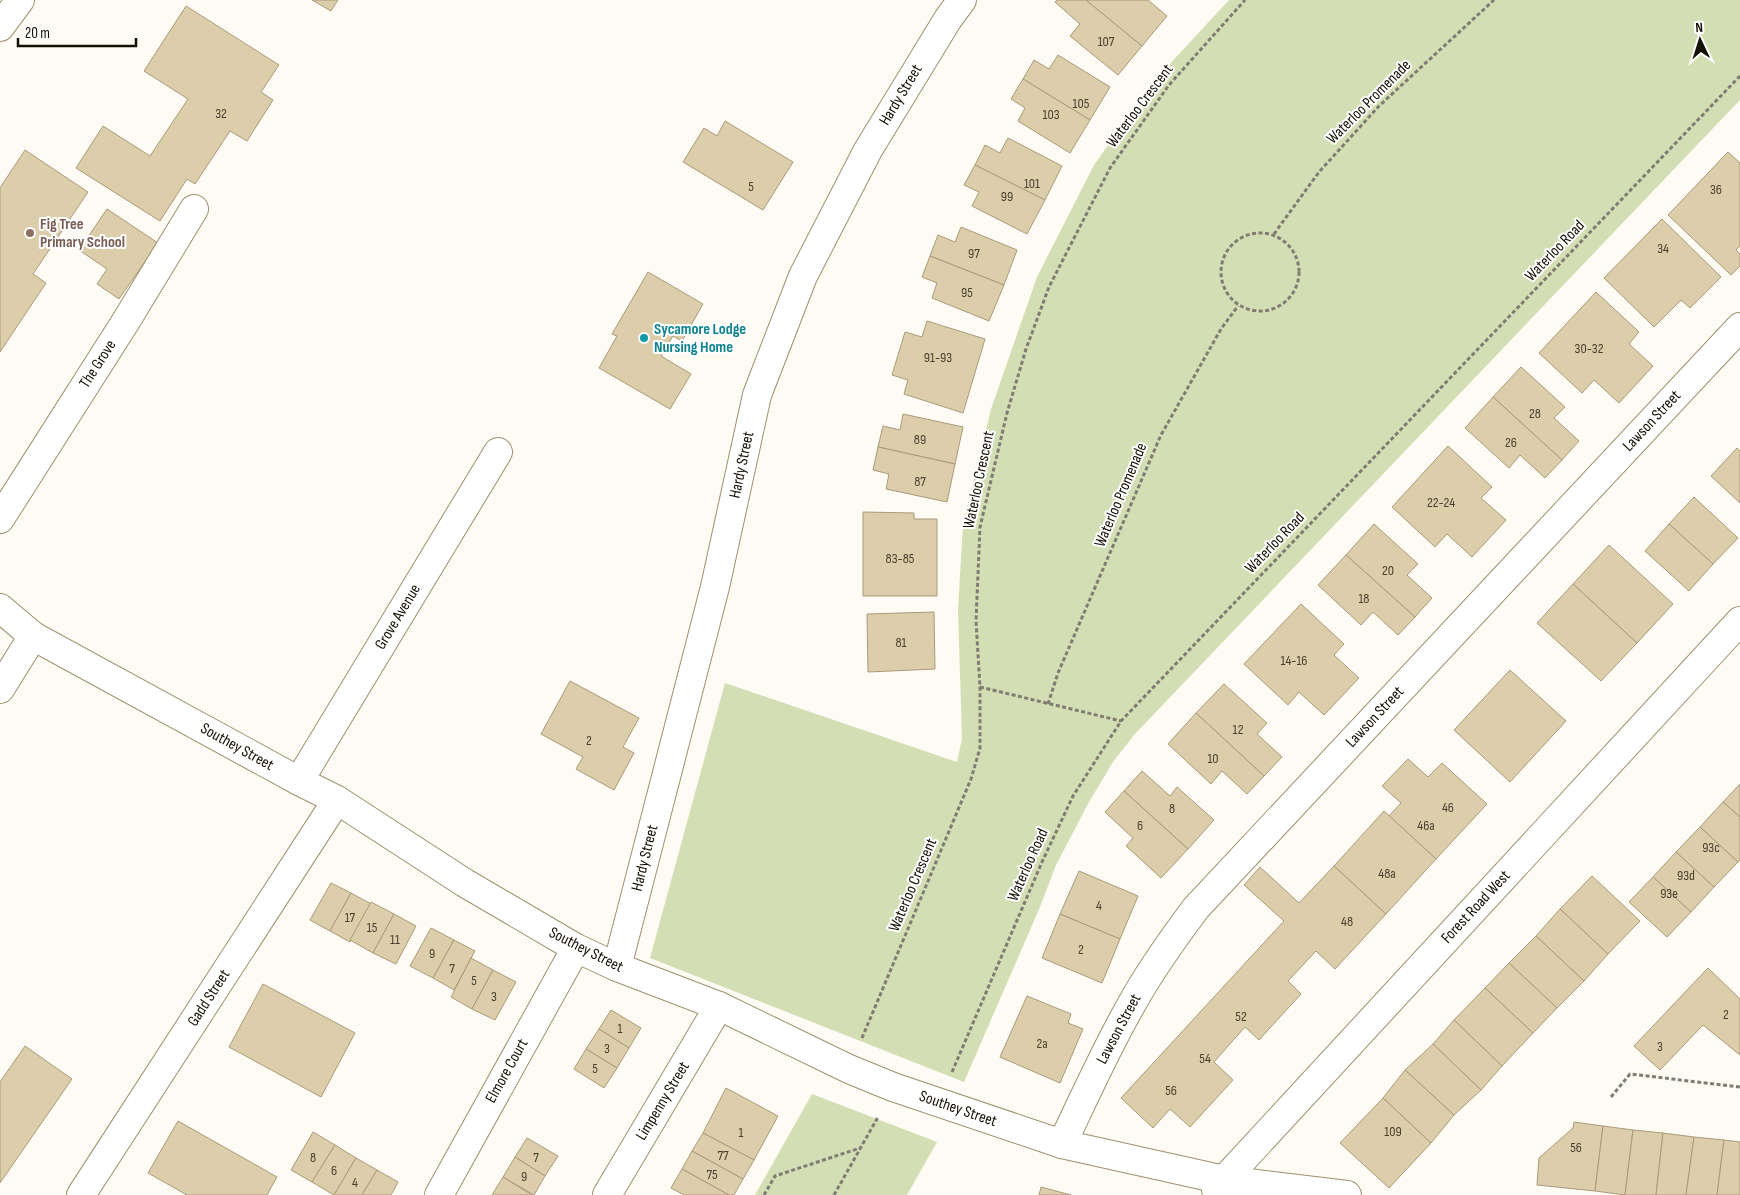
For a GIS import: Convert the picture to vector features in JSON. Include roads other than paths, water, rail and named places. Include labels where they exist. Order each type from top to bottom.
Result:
[{"type":"street","points":[[0,27],[20,0]]},
{"type":"street","name":"Hardy Street","points":[[617,967],[715,587],[757,395],[802,276],[868,150],[948,19],[962,0]]},
{"type":"street","name":"The Grove","points":[[0,518],[194,209]]},
{"type":"street","name":"Lawson Street","points":[[1062,1144],[1130,1006],[1166,948],[1196,908],[1740,327]]},
{"type":"street","name":"Grove Avenue","points":[[299,781],[498,452]]},
{"type":"street","name":"Southey Street","points":[[0,608],[33,636],[337,800],[465,883],[576,948],[617,967],[720,1006],[849,1069],[893,1087],[1062,1144],[1218,1187],[1348,1195]]},
{"type":"street","name":"Forest Road West","points":[[1218,1187],[1740,621]]},
{"type":"street","points":[[0,689],[33,636]]},
{"type":"street","name":"Gadd Street","points":[[81,1195],[337,800]]},
{"type":"street","name":"Elmore Court","points":[[439,1195],[576,948]]},
{"type":"street","name":"Limpenny Street","points":[[607,1195],[720,1006]]},
{"type":"place","name":"Fig Tree Primary School","points":[[30,233]]},
{"type":"place","name":"Sycamore Lodge Nursing Home","points":[[644,338]]}]
